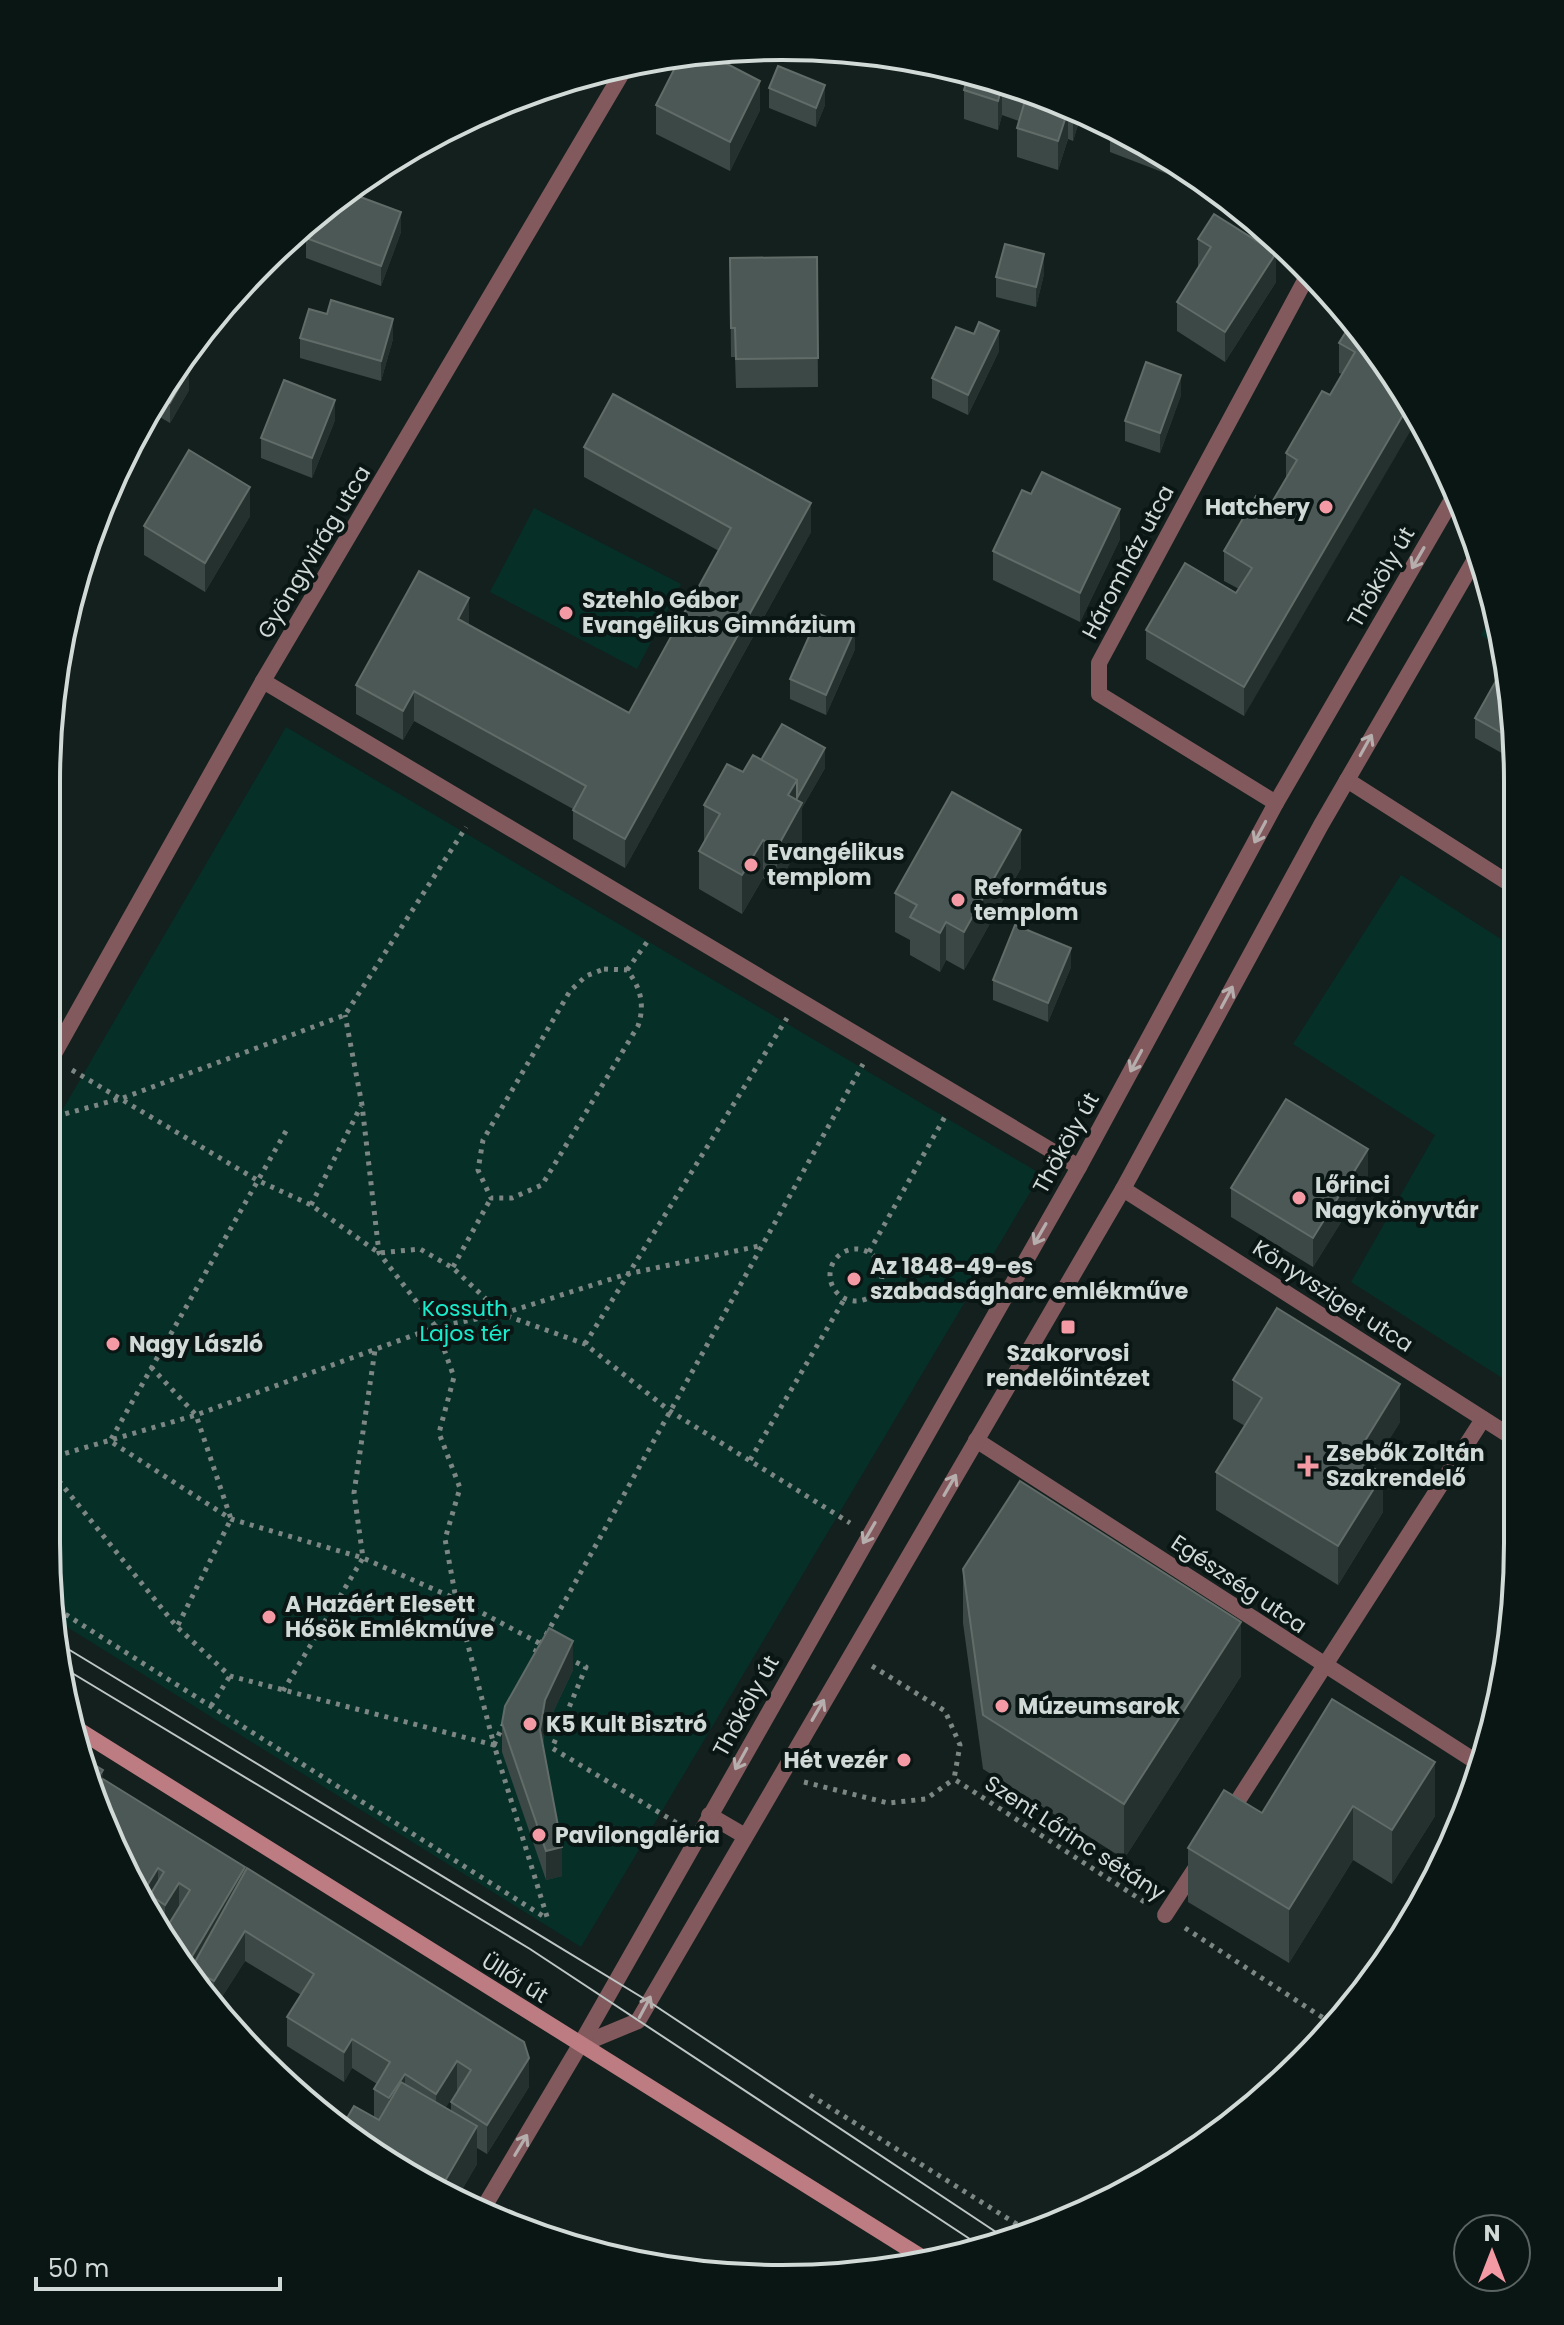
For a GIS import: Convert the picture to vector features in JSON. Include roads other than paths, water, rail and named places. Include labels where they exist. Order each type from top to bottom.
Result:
[{"type":"main road","name":"Üllői út","points":[[86,1735],[914,2253]]},
{"type":"street","name":"Gyöngyvirág utca","points":[[60,1044],[263,681],[618,79]]},
{"type":"street","name":"Háromház utca","points":[[1276,803],[1099,694],[1099,663],[1304,283]]},
{"type":"street","name":"Thököly út","points":[[487,2202],[580,2045],[1079,1167],[1276,803],[1449,505]]},
{"type":"street","points":[[580,2045],[638,2021],[1123,1189],[1347,780],[1471,566]]},
{"type":"street","points":[[263,681],[1079,1167]]},
{"type":"street","points":[[1347,780],[1504,880]]},
{"type":"street","name":"Könyvsziget utca","points":[[1123,1189],[1504,1432]]},
{"type":"street","points":[[1165,1915],[1483,1419]]},
{"type":"street","name":"Egészség utca","points":[[976,1440],[1324,1667],[1471,1758]]},
{"type":"street","points":[[709,1815],[745,1836]]},
{"type":"tram line","points":[[68,1649],[648,2001],[996,2232]]},
{"type":"tram line","points":[[72,1673],[530,1949],[971,2240]]},
{"type":"place","name":"Hatchery","points":[[1326,507]]},
{"type":"place","name":"Sztehlo Gábor Evangélikus Gimnázium","points":[[566,613]]},
{"type":"place","name":"Evangélikus templom","points":[[751,865]]},
{"type":"place","name":"Református templom","points":[[958,900]]},
{"type":"place","name":"Lőrinci Nagykönyvtár","points":[[1299,1198]]},
{"type":"place","name":"Az 1848-49-es szabadságharc emlékműve","points":[[854,1279]]},
{"type":"place","name":"Szakorvosi rendelőintézet","points":[[1068,1327]]},
{"type":"place","name":"Nagy László","points":[[113,1344]]},
{"type":"place","name":"Zsebők Zoltán Szakrendelő","points":[[1308,1466]]},
{"type":"place","name":"A Hazáért Elesett Hősök Emlékműve","points":[[269,1617]]},
{"type":"place","name":"Múzeumsarok","points":[[1002,1706]]},
{"type":"place","name":"K5 Kult Bisztró","points":[[530,1724]]},
{"type":"place","name":"Hét vezér","points":[[904,1760]]},
{"type":"place","name":"Pavilongaléria","points":[[539,1835]]},
{"type":"park label","name":"Kossuth Lajos tér","points":[[465,1320]]}]
